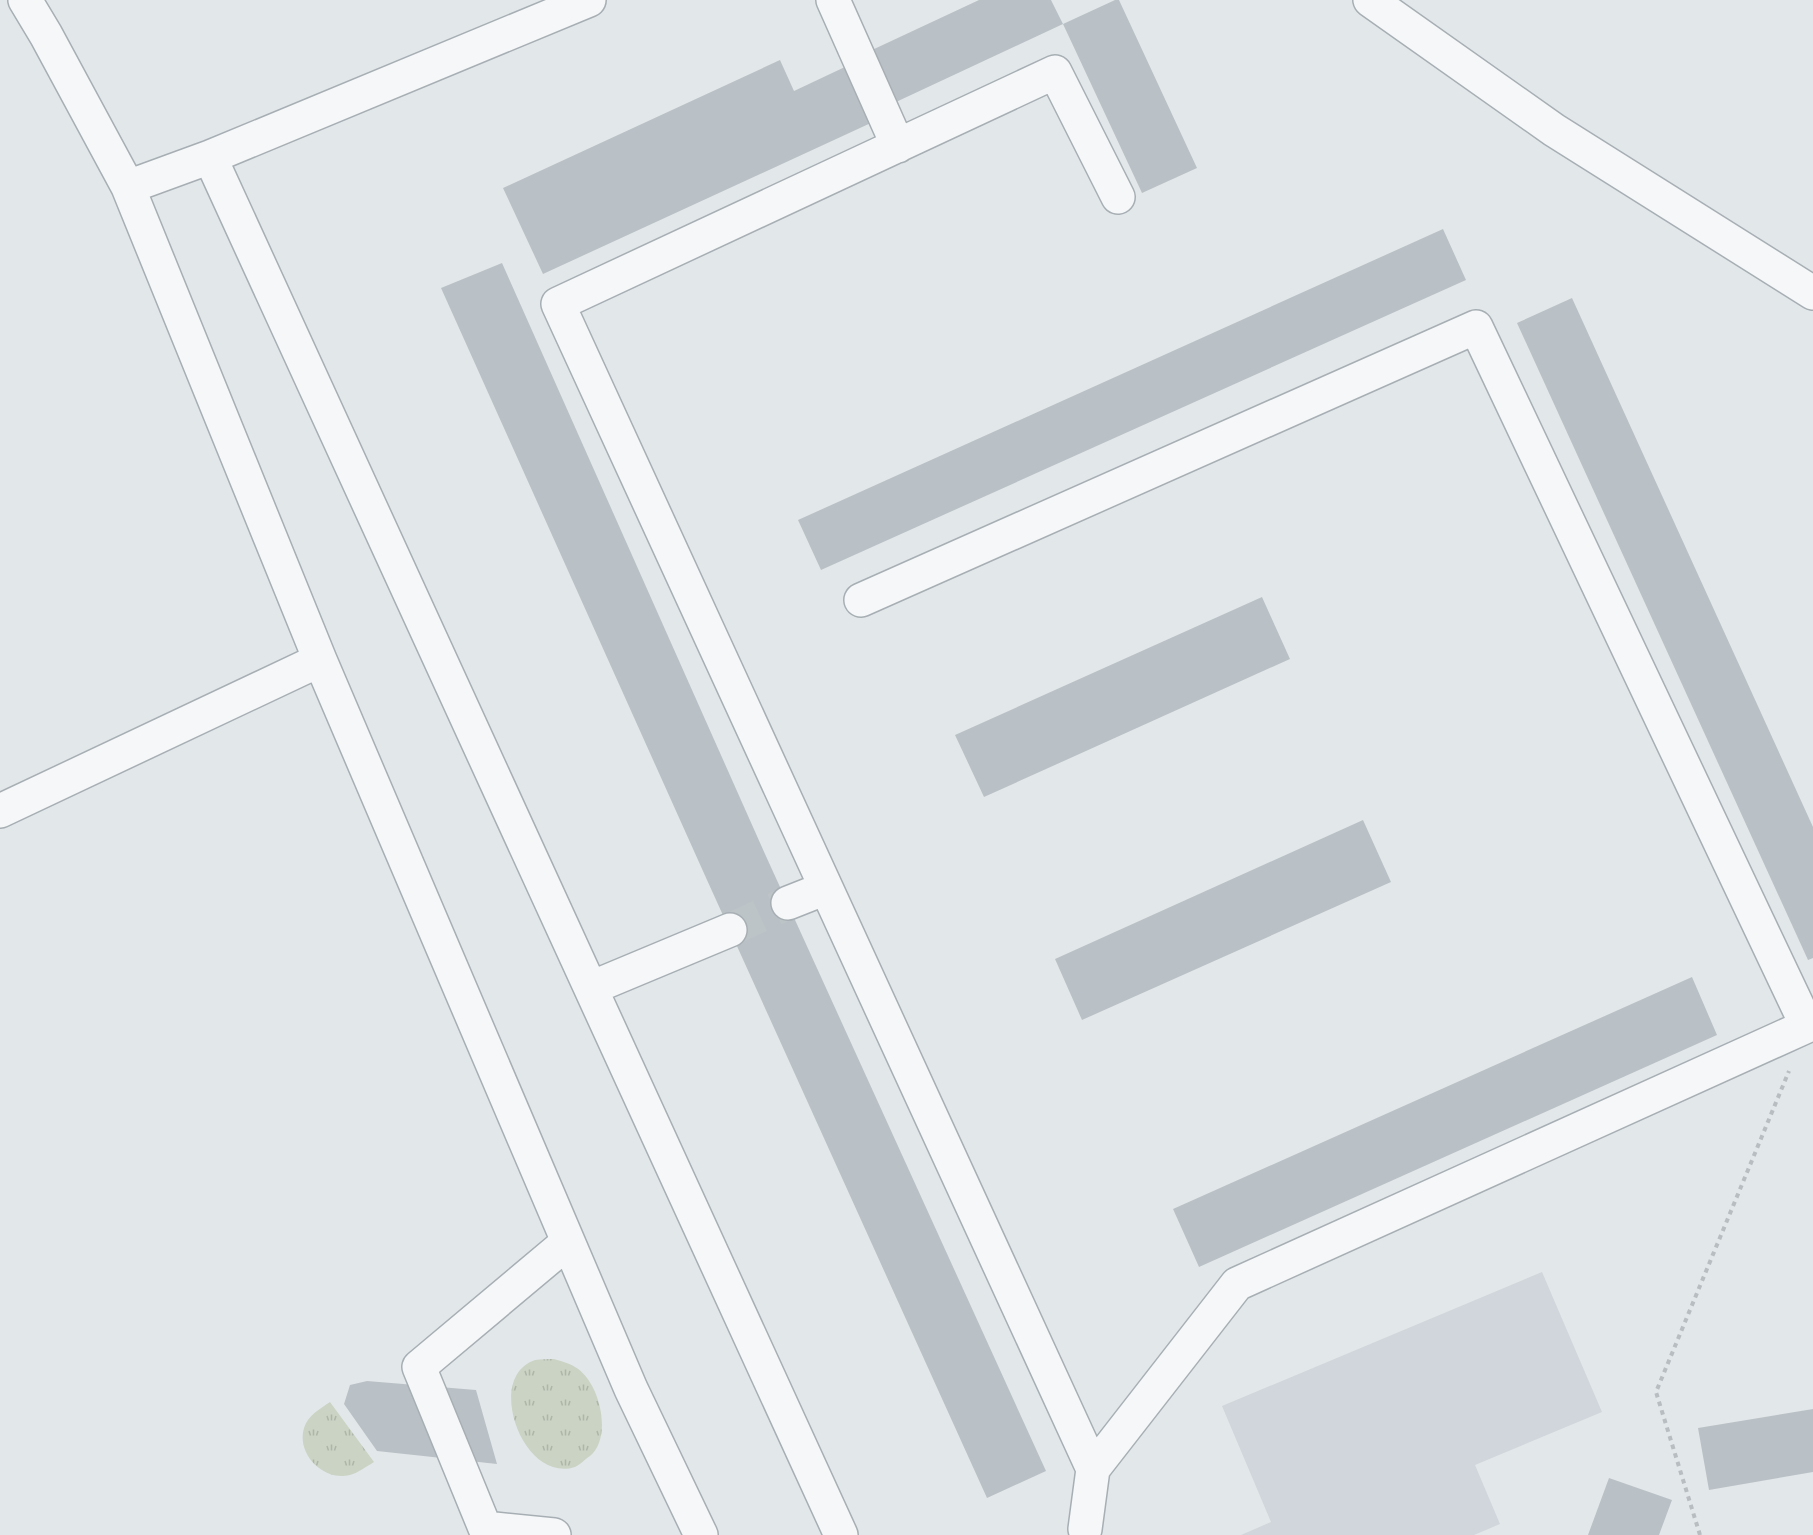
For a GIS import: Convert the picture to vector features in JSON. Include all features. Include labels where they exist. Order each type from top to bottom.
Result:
[{"type":"street","points":[[25,0],[128,187],[320,660],[631,1389],[701,1535]]},
{"type":"street","points":[[128,187],[210,157],[589,0]]},
{"type":"street","points":[[833,0],[898,146]]},
{"type":"street","points":[[1370,0],[1554,130],[1813,293]]},
{"type":"street","points":[[1093,1469],[558,304],[1055,72],[1118,197]]},
{"type":"street","points":[[210,157],[841,1535]]},
{"type":"street","points":[[861,600],[1476,327],[1808,1026],[1237,1284],[1093,1469],[1081,1533]]},
{"type":"street","points":[[0,812],[320,660]]},
{"type":"street","points":[[788,903],[826,888]]},
{"type":"street","points":[[591,988],[730,930]]},
{"type":"street","points":[[554,1535],[485,1528],[419,1367],[568,1242]]},
{"type":"path","points":[[1700,1535],[1656,1392],[1808,1026]]},
{"type":"shaded area","points":[[1542,1272],[1602,1412],[1475,1465],[1500,1524],[1474,1535],[1241,1535],[1271,1522],[1222,1406]]},
{"type":"green space","points":[[554,1359],[573,1366],[584,1374],[597,1396],[600,1410],[601,1436],[597,1447],[590,1456],[575,1467],[556,1468],[540,1460],[526,1445],[516,1426],[512,1406],[512,1386],[520,1370],[535,1360]]},
{"type":"green space","points":[[330,1402],[374,1462],[350,1475],[340,1476],[322,1470],[314,1464],[304,1447],[304,1428],[308,1419]]},
{"type":"building","points":[[979,0],[1051,0],[1063,24],[896,102],[872,50]]},
{"type":"building","points":[[1119,0],[1197,168],[1142,193],[1063,24]]},
{"type":"building","points":[[780,60],[794,91],[847,66],[873,122],[543,274],[503,188]]},
{"type":"building","points":[[1443,229],[1466,280],[821,570],[798,520]]},
{"type":"building","points":[[502,263],[765,854],[1046,1471],[987,1498],[441,288]]},
{"type":"building","points":[[1572,298],[1813,827],[1813,958],[1808,960],[1517,323]]},
{"type":"building","points":[[1262,597],[1290,659],[984,797],[955,735]]},
{"type":"building","points":[[1363,820],[1391,882],[1082,1020],[1055,959]]},
{"type":"building","points":[[1692,977],[1717,1035],[1199,1267],[1173,1209]]},
{"type":"building","points":[[367,1381],[476,1390],[497,1464],[377,1451],[344,1404],[350,1385]]},
{"type":"building","points":[[1813,1409],[1813,1472],[1709,1490],[1698,1428]]},
{"type":"building","points":[[1609,1478],[1672,1500],[1659,1535],[1588,1535]]},
{"type":"tunnel","points":[[730,930],[788,903]]}]
